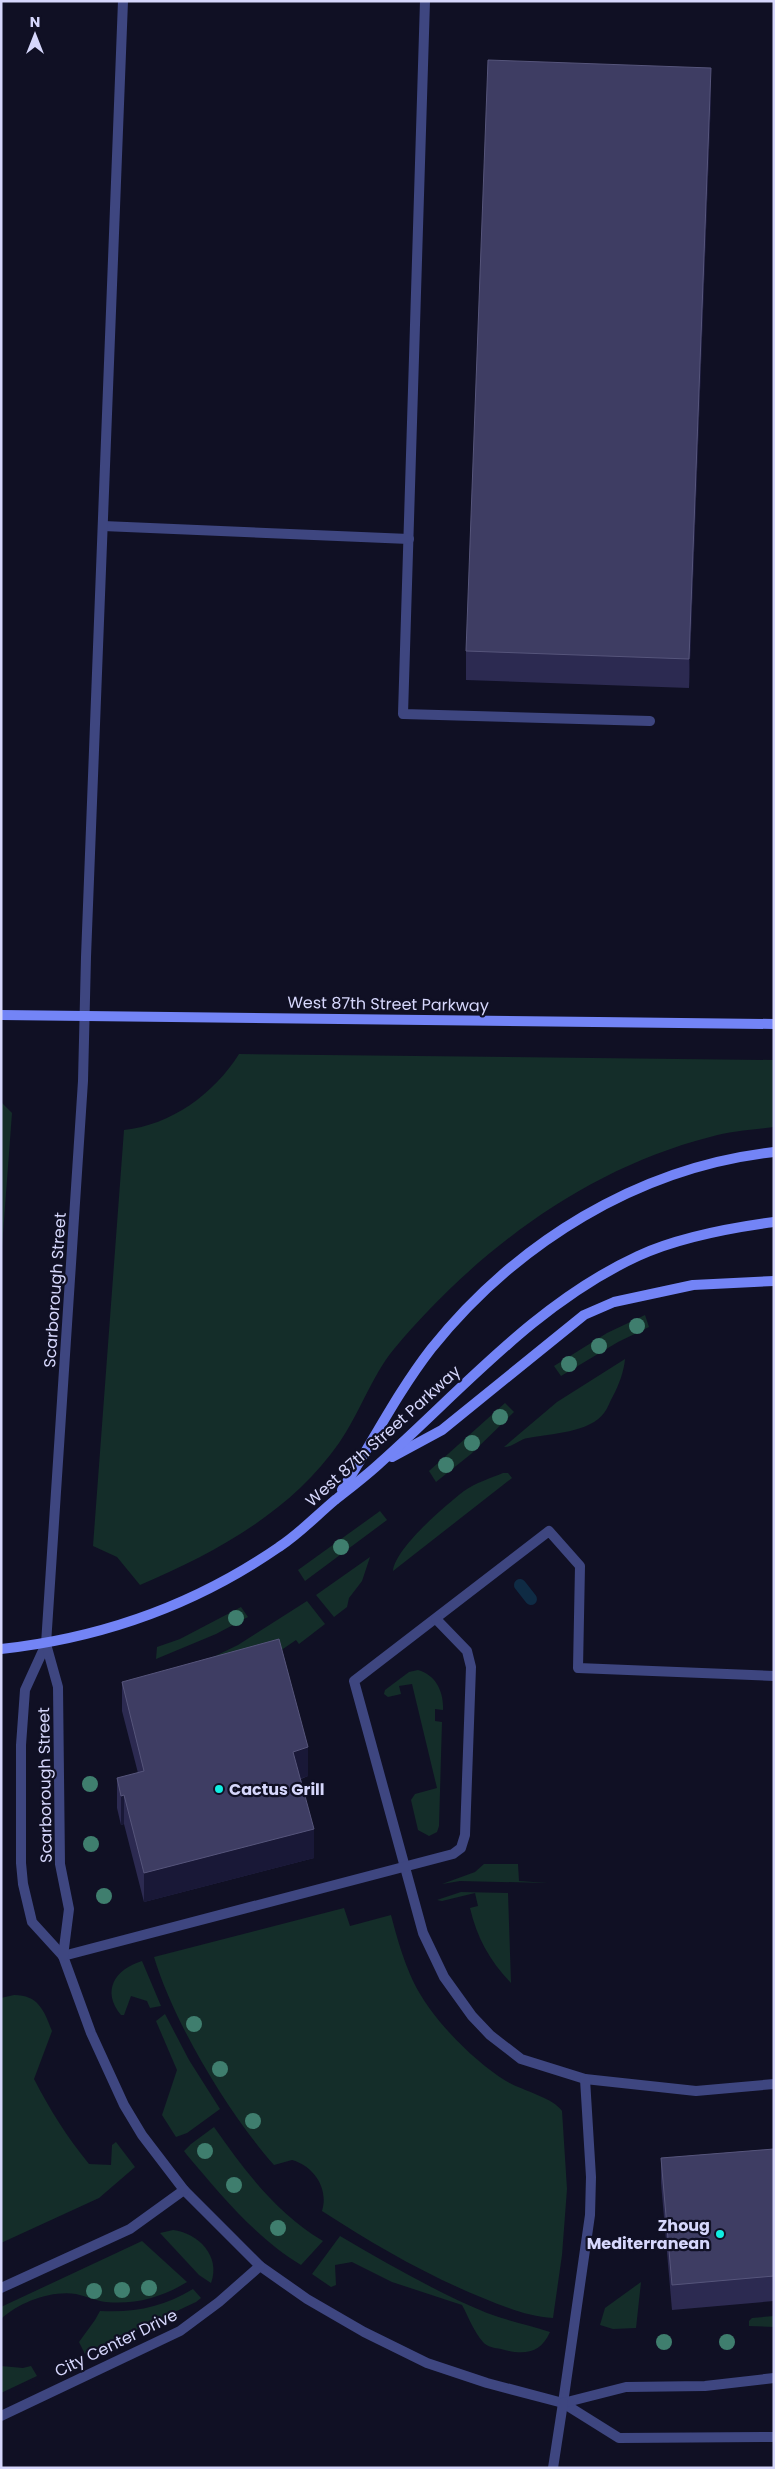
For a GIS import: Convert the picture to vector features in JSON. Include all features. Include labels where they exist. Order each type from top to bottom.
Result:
[{"type":"main road","name":"West 87th Street Parkway","points":[[1,1015],[774,1024]]},
{"type":"main road","points":[[336,1499],[367,1451],[387,1414],[431,1350],[473,1302],[527,1254],[573,1221],[625,1192],[682,1172],[751,1154],[774,1152]]},
{"type":"main road","name":"West 87th Street Parkway","points":[[1,1649],[46,1644],[133,1622],[189,1600],[229,1580],[281,1546],[380,1463],[506,1344],[597,1278],[639,1256],[676,1243],[736,1227],[774,1222]]},
{"type":"main road","points":[[380,1463],[442,1430],[584,1315],[614,1302],[693,1285],[774,1281]]},
{"type":"street","name":"Scarborough Street","points":[[63,1956],[69,1909],[60,1864],[58,1687],[46,1644],[86,1015],[87,937],[123,1]]},
{"type":"street","points":[[425,1],[403,714],[650,721]]},
{"type":"street","points":[[103,526],[408,539]]},
{"type":"street","points":[[774,1676],[578,1668],[580,1566],[549,1531],[354,1682],[417,1916],[434,1958],[472,2016],[490,2035],[521,2059],[585,2079],[696,2091],[774,2084]]},
{"type":"street","points":[[63,1956],[453,1854],[461,1848],[465,1835],[470,1668],[467,1652],[436,1619]]},
{"type":"street","name":"Scarborough Street","points":[[46,1644],[24,1690],[21,1745],[21,1863],[23,1884],[32,1922],[63,1956],[91,2033],[124,2105],[142,2135],[184,2190],[260,2266],[308,2299],[364,2332],[427,2363],[487,2383],[563,2403],[618,2438],[774,2437]]},
{"type":"street","points":[[553,2468],[590,2215],[591,2177],[585,2079]]},
{"type":"street","points":[[1,2288],[130,2230],[184,2190]]},
{"type":"street","name":"City Center Drive","points":[[1,2416],[180,2331],[219,2302],[260,2266]]},
{"type":"street","name":"Scarborough Street","points":[[563,2403],[626,2387],[705,2386],[774,2378]]},
{"type":"green space","points":[[239,1054],[774,1060],[774,1127],[718,1135],[664,1151],[619,1170],[577,1192],[536,1218],[497,1247],[460,1279],[394,1349],[379,1371],[339,1443],[320,1468],[298,1490],[250,1528],[196,1559],[140,1585],[117,1557],[93,1546],[124,1130],[158,1122],[190,1105],[217,1082]]},
{"type":"green space","points":[[1,1102],[12,1113],[1,1260]]},
{"type":"green space","points":[[645,1315],[649,1327],[618,1342],[561,1376],[554,1366],[607,1333]]},
{"type":"green space","points":[[625,1359],[617,1387],[605,1411],[598,1419],[580,1428],[525,1439],[511,1446],[504,1447],[557,1402]]},
{"type":"green space","points":[[505,1403],[514,1412],[471,1454],[436,1482],[429,1471]]},
{"type":"green space","points":[[503,1473],[508,1473],[512,1478],[393,1571],[402,1551],[422,1528],[446,1506],[468,1488]]},
{"type":"green space","points":[[380,1511],[387,1520],[305,1581],[298,1570]]},
{"type":"green space","points":[[370,1557],[362,1581],[349,1598],[347,1607],[334,1617],[316,1595]]},
{"type":"green space","points":[[307,1601],[325,1624],[299,1644],[296,1640],[280,1651],[283,1655],[279,1659],[209,1659],[238,1645]]},
{"type":"green space","points":[[241,1607],[248,1617],[216,1634],[156,1659],[157,1647],[180,1639]]},
{"type":"green space","points":[[418,1670],[430,1676],[438,1685],[443,1703],[443,1710],[435,1709],[435,1721],[442,1722],[439,1826],[437,1832],[429,1836],[418,1830],[411,1800],[415,1794],[437,1788],[412,1684],[399,1686],[401,1694],[388,1697],[384,1694],[385,1690],[409,1672]]},
{"type":"green space","points":[[484,1864],[518,1864],[519,1881],[548,1883],[460,1881],[442,1884],[475,1872]]},
{"type":"green space","points":[[461,1892],[508,1893],[511,1983],[491,1958],[476,1929],[470,1908],[478,1906],[475,1893],[442,1901],[437,1900]]},
{"type":"green space","points":[[344,1908],[350,1926],[391,1915],[406,1965],[420,1995],[453,2037],[480,2062],[506,2081],[552,2102],[562,2111],[567,2189],[562,2255],[553,2318],[517,2311],[462,2289],[400,2258],[322,2211],[323,2195],[318,2180],[313,2173],[307,2167],[292,2160],[274,2165],[256,2144],[221,2094],[189,2038],[163,1983],[154,1957]]},
{"type":"green space","points":[[142,1961],[161,2006],[150,2008],[147,2001],[131,1996],[124,2015],[121,2015],[112,1998],[114,1982],[125,1969]]},
{"type":"green space","points":[[14,1995],[29,1998],[39,2005],[49,2023],[52,2031],[34,2079],[73,2144],[89,2164],[111,2165],[112,2145],[116,2142],[135,2167],[99,2198],[1,2243],[1,1998]]},
{"type":"green space","points":[[165,2014],[189,2060],[220,2109],[187,2133],[176,2137],[162,2115],[177,2070],[156,2021]]},
{"type":"green space","points":[[214,2127],[262,2190],[290,2218],[323,2241],[301,2265],[254,2229],[184,2151]]},
{"type":"green space","points":[[173,2230],[191,2236],[205,2248],[213,2264],[211,2283],[199,2275],[160,2233]]},
{"type":"green space","points":[[340,2236],[412,2277],[468,2305],[495,2316],[550,2332],[541,2345],[530,2351],[516,2352],[491,2347],[480,2338],[462,2305],[392,2282],[352,2262],[335,2265],[336,2285],[331,2287],[312,2274]]},
{"type":"green space","points":[[142,2241],[187,2282],[158,2296],[128,2302],[102,2301],[67,2293],[46,2296],[17,2307],[1,2319],[1,2307]]},
{"type":"green space","points":[[641,2282],[636,2328],[613,2329],[600,2325],[605,2308]]},
{"type":"green space","points":[[193,2289],[201,2298],[196,2302],[85,2354],[79,2342],[100,2311],[125,2311],[148,2308],[171,2300]]},
{"type":"green space","points":[[774,2316],[774,2327],[749,2326],[749,2321],[752,2318]]},
{"type":"green space","points":[[1,2366],[23,2368],[31,2366],[37,2376],[1,2393]]},
{"type":"building","points":[[488,60],[711,68],[689,659],[466,651]]},
{"type":"building","name":"Cactus Grill","points":[[279,1639],[308,1747],[293,1752],[314,1829],[144,1873],[124,1795],[121,1796],[117,1778],[144,1771],[122,1682]]},
{"type":"building","name":"Zhoug Mediterranean","points":[[774,2149],[774,2276],[672,2285],[661,2158]]},
{"type":"waterway","points":[[520,1585],[531,1599]]},
{"type":"place","name":"Cactus Grill","points":[[219,1789]]},
{"type":"place","name":"Zhoug Mediterranean","points":[[720,2234]]}]
